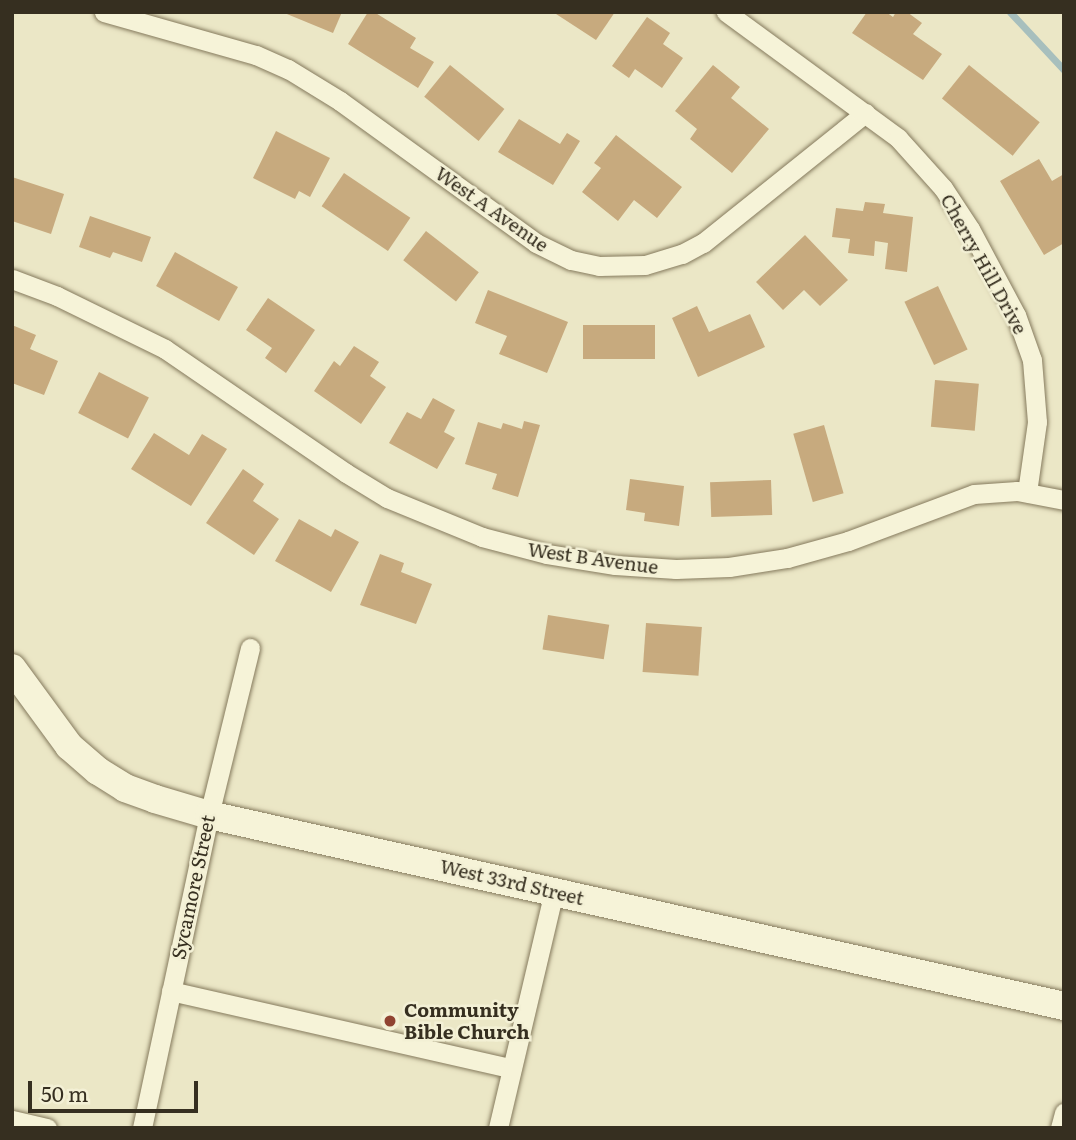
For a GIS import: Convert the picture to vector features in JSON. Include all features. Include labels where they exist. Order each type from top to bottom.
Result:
[{"type":"street","name":"West A Avenue","points":[[104,12],[256,55],[288,69],[340,101],[536,243],[571,260],[599,266],[645,265],[682,254],[704,243],[865,113]]},
{"type":"street","name":"Cherry Hill Drive","points":[[726,12],[898,138],[943,188],[970,229],[1016,314],[1032,360],[1037,387],[1037,422],[1027,492]]},
{"type":"street","name":"West B Avenue","points":[[12,279],[78,306],[165,349],[387,498],[482,537],[547,554],[615,565],[676,569],[729,567],[787,558],[848,541],[958,498],[992,492],[1027,492],[1064,500]]},
{"type":"street","name":"Sycamore Street","points":[[142,1128],[209,814],[250,648]]},
{"type":"street","name":"West 33rd Street","points":[[12,668],[60,736],[98,771],[125,788],[155,799],[209,814],[1064,1006]]},
{"type":"street","points":[[498,1128],[554,891]]},
{"type":"street","points":[[171,991],[511,1068]]},
{"type":"street","points":[[1060,1128],[1064,1113]]},
{"type":"street","points":[[12,1119],[47,1128]]},
{"type":"building","points":[[282,12],[342,12],[333,33]]},
{"type":"building","points":[[368,12],[374,12],[416,38],[410,48],[434,62],[418,88],[348,44]]},
{"type":"building","points":[[553,12],[615,12],[596,40]]},
{"type":"building","points":[[867,12],[886,12],[893,17],[896,12],[907,12],[922,23],[913,34],[942,54],[923,80],[852,33]]},
{"type":"building","points":[[647,17],[670,33],[663,44],[683,58],[662,88],[635,69],[629,78],[612,66]]},
{"type":"building","points":[[450,65],[504,109],[479,141],[424,97]]},
{"type":"building","points":[[713,65],[740,87],[731,98],[769,129],[732,173],[690,139],[697,129],[675,111]]},
{"type":"building","points":[[969,65],[1040,122],[1013,156],[942,98]]},
{"type":"building","points":[[519,119],[560,144],[567,133],[580,141],[553,185],[498,152]]},
{"type":"building","points":[[276,131],[330,158],[310,197],[299,191],[295,199],[253,178]]},
{"type":"building","points":[[616,135],[682,187],[657,218],[634,200],[618,221],[582,192],[601,168],[594,163]]},
{"type":"building","points":[[1039,159],[1052,181],[1064,174],[1064,243],[1044,255],[1000,181]]},
{"type":"building","points":[[344,173],[410,218],[388,251],[322,206]]},
{"type":"building","points":[[12,177],[64,194],[51,234],[12,221]]},
{"type":"building","points":[[865,202],[885,204],[883,213],[913,217],[907,272],[885,269],[888,243],[875,241],[874,256],[848,253],[850,239],[832,237],[836,208],[863,211]]},
{"type":"building","points":[[90,216],[151,237],[142,262],[113,252],[110,258],[79,247]]},
{"type":"building","points":[[426,231],[479,272],[456,301],[403,260]]},
{"type":"building","points":[[805,235],[848,280],[820,306],[804,290],[783,310],[756,282]]},
{"type":"building","points":[[175,252],[238,287],[219,321],[156,286]]},
{"type":"building","points":[[938,286],[968,349],[934,365],[904,302]]},
{"type":"building","points":[[488,290],[568,322],[547,373],[499,354],[507,336],[475,323]]},
{"type":"building","points":[[268,298],[315,330],[286,373],[265,358],[272,348],[246,330]]},
{"type":"building","points":[[697,306],[709,332],[750,314],[765,347],[698,377],[672,318]]},
{"type":"building","points":[[12,325],[36,335],[30,349],[58,361],[44,395],[12,383]]},
{"type":"building","points":[[583,325],[655,325],[655,359],[583,359]]},
{"type":"building","points":[[354,346],[379,362],[370,376],[386,387],[361,424],[314,391],[334,361],[340,366]]},
{"type":"building","points":[[99,372],[149,397],[128,438],[78,413]]},
{"type":"building","points":[[935,380],[979,384],[975,431],[931,427]]},
{"type":"building","points":[[433,398],[455,410],[444,432],[455,438],[437,469],[389,443],[407,412],[421,419]]},
{"type":"building","points":[[524,421],[540,425],[518,497],[492,489],[497,474],[465,464],[478,422],[501,429],[503,423],[522,429]]},
{"type":"building","points":[[824,425],[844,493],[813,502],[793,434]]},
{"type":"building","points":[[154,433],[189,455],[202,434],[227,449],[191,506],[131,469]]},
{"type":"building","points":[[243,469],[264,484],[253,501],[279,519],[254,555],[206,523]]},
{"type":"building","points":[[630,479],[684,486],[679,526],[644,521],[645,513],[626,510]]},
{"type":"building","points":[[771,480],[772,515],[711,517],[710,482]]},
{"type":"building","points":[[299,519],[331,537],[335,529],[359,542],[331,592],[275,561]]},
{"type":"building","points":[[380,554],[404,563],[401,572],[432,584],[416,624],[360,605]]},
{"type":"building","points":[[548,615],[609,625],[604,659],[543,650]]},
{"type":"building","points":[[646,623],[702,627],[698,676],[643,672]]},
{"type":"waterway","points":[[1010,12],[1064,70]]},
{"type":"place","name":"Community Bible Church","points":[[390,1021]]}]
